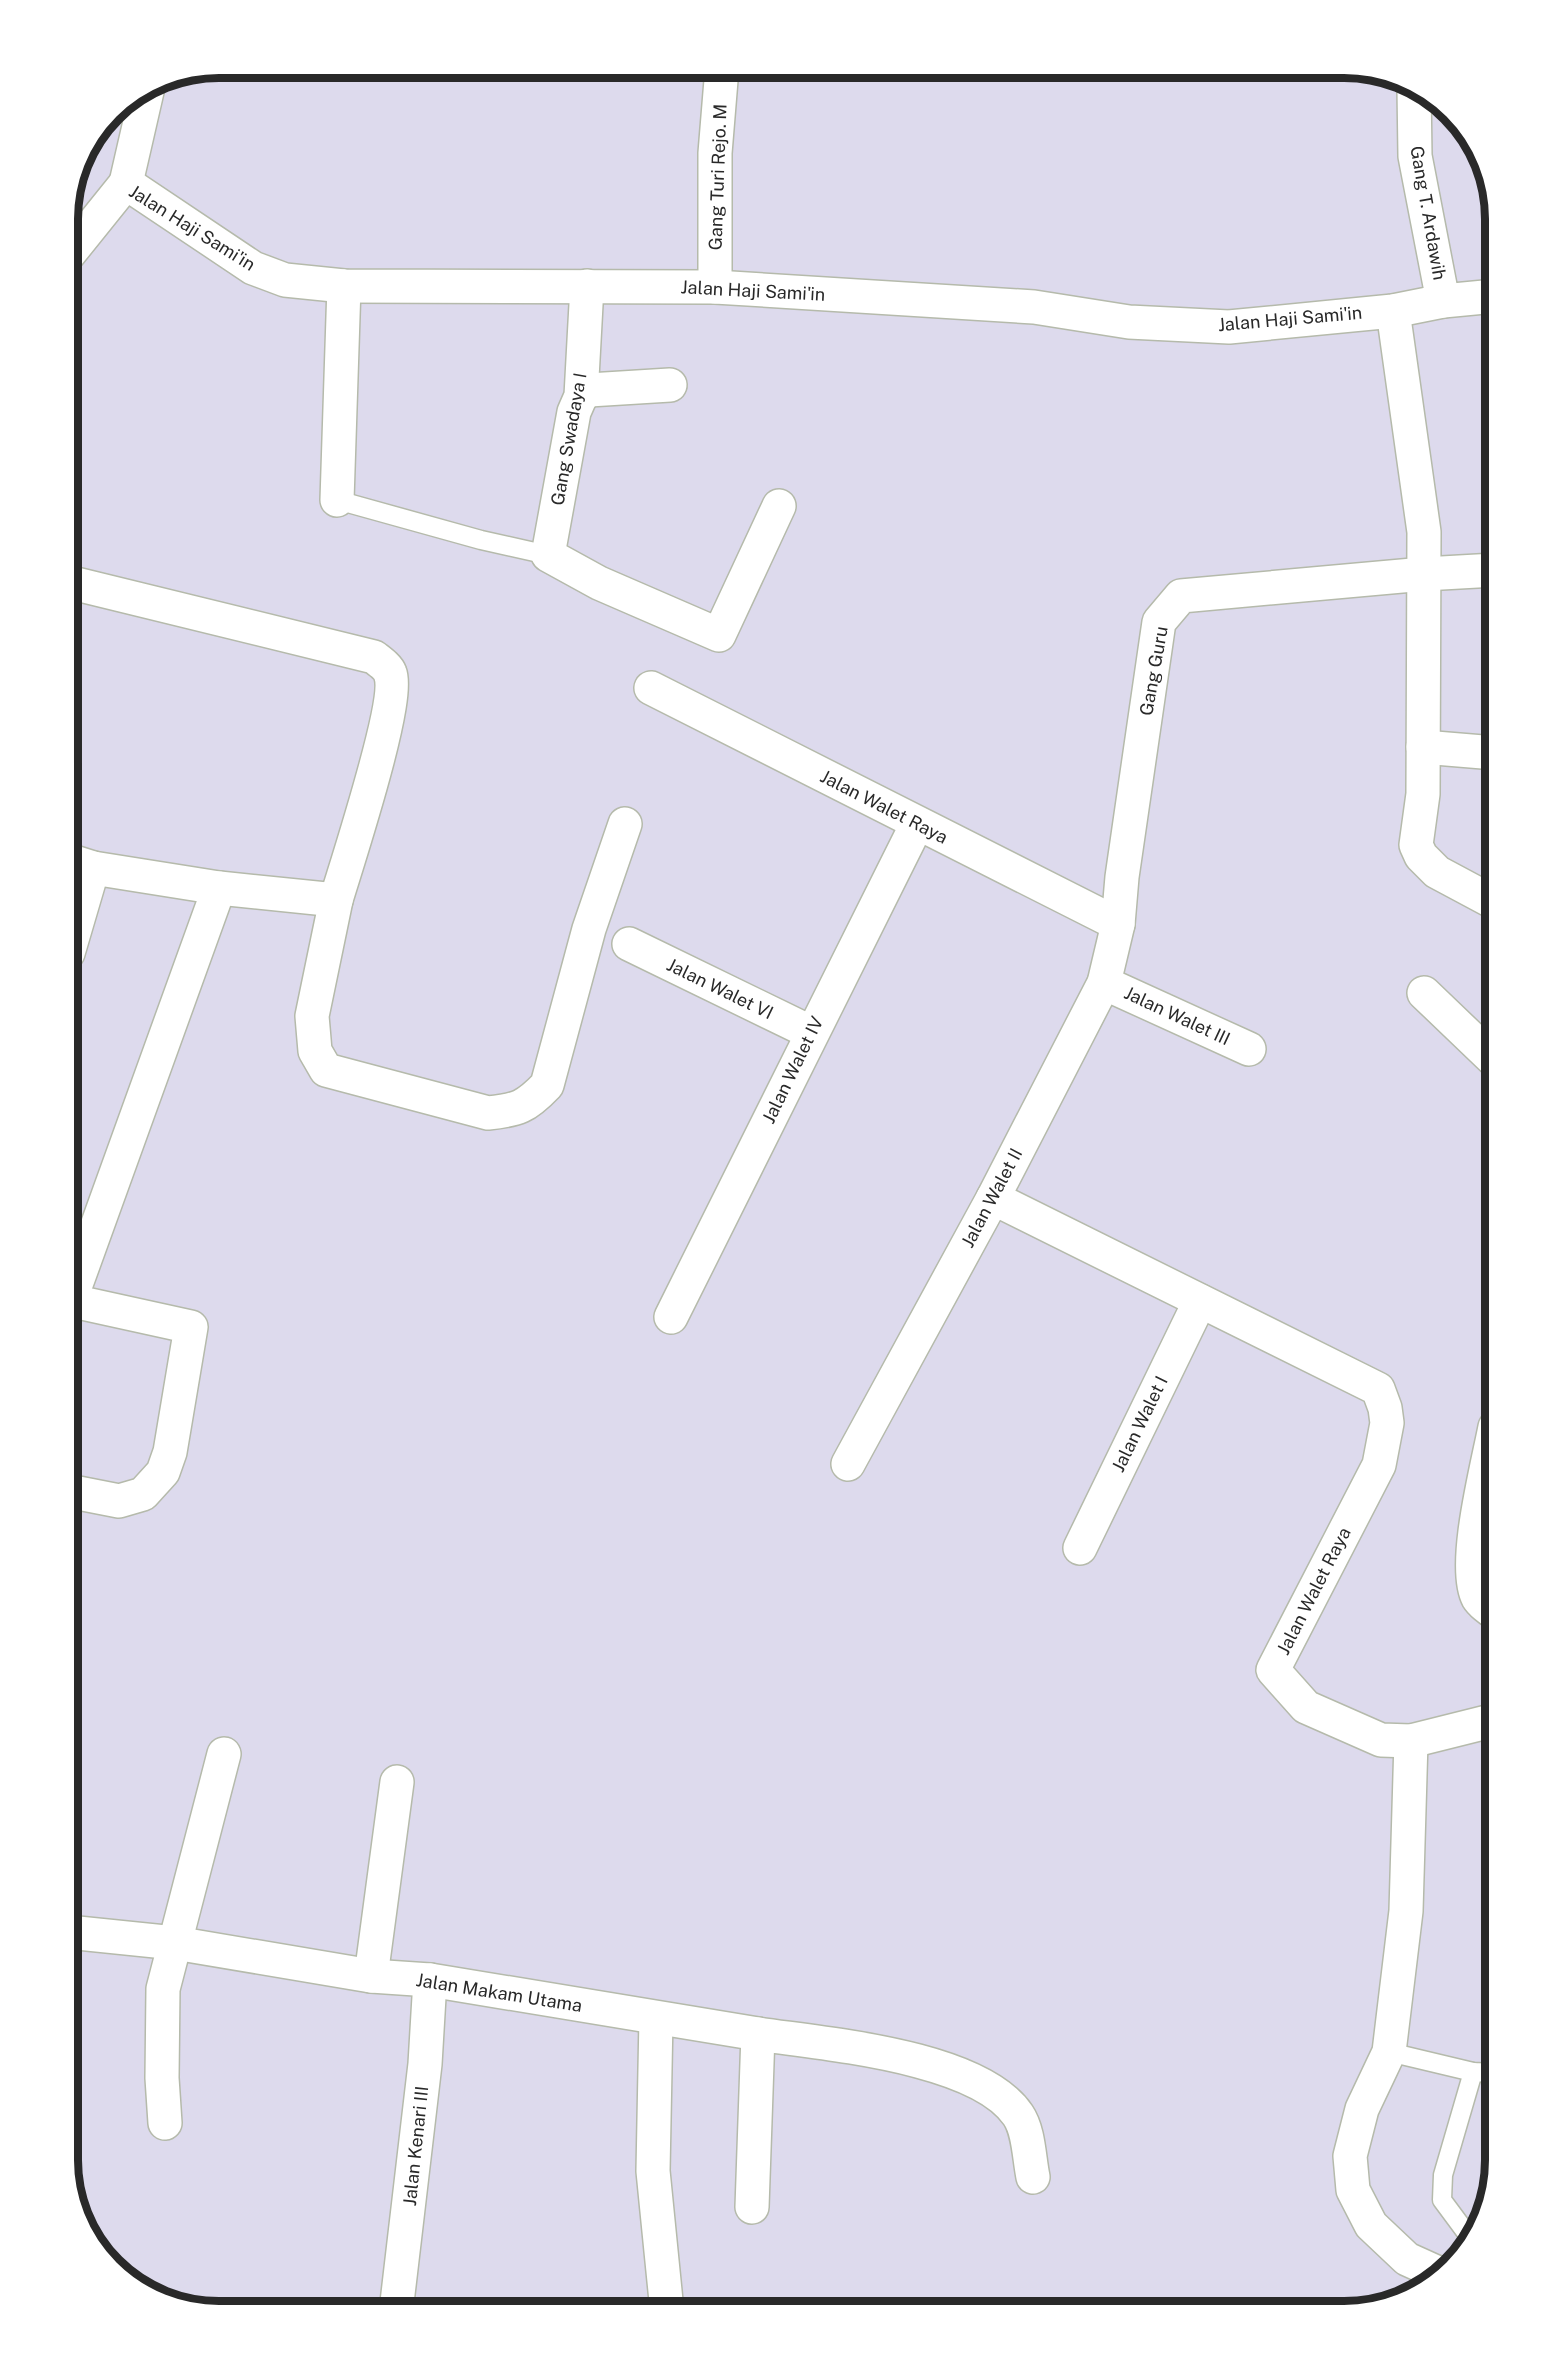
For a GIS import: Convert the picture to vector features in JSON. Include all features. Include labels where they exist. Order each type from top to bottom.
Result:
[{"type":"street","name":"Gang Turi Rejo. M","points":[[715,287],[715,153],[721,78]]},
{"type":"street","name":"Gang T. Ardawih","points":[[1414,97],[1415,156],[1443,301]]},
{"type":"street","points":[[126,183],[145,99]]},
{"type":"street","name":"Jalan Haji Sami'in","points":[[78,243],[126,183],[253,268],[285,280],[344,286],[715,287],[1034,307],[1129,322],[1229,327],[1393,311],[1443,301],[1485,298]]},
{"type":"street","points":[[338,500],[344,286]]},
{"type":"street","name":"Gang Swadaya I","points":[[548,555],[574,412],[581,396],[587,286]]},
{"type":"street","points":[[1393,311],[1424,532],[1423,794],[1416,845],[1421,856],[1437,872],[1485,897]]},
{"type":"street","points":[[581,396],[589,390],[670,385]]},
{"type":"street","points":[[548,555],[600,583],[719,635],[779,506]]},
{"type":"street","name":"Gang Guru","points":[[1118,924],[1122,877],[1160,622],[1181,596],[1485,571]]},
{"type":"street","points":[[78,584],[374,657],[390,672],[393,693],[386,724],[336,900],[312,1016],[315,1051],[326,1070],[488,1113],[514,1111],[529,1104],[547,1085],[589,929],[625,824]]},
{"type":"street","name":"Jalan Walet Raya","points":[[651,688],[1118,924]]},
{"type":"street","points":[[1423,747],[1485,752]]},
{"type":"street","name":"Jalan Walet IV","points":[[671,1317],[917,824]]},
{"type":"street","points":[[78,878],[80,863],[219,888],[336,900]]},
{"type":"street","points":[[78,1251],[219,888]]},
{"type":"street","name":"Jalan Walet II","points":[[848,1464],[993,1198],[1104,983],[1118,924]]},
{"type":"street","name":"Jalan Walet VI","points":[[629,945],[812,1033]]},
{"type":"street","name":"Jalan Walet III","points":[[1104,983],[1250,1050]]},
{"type":"street","points":[[1424,993],[1485,1051]]},
{"type":"street","name":"Jalan Walet Raya","points":[[993,1198],[1378,1389],[1386,1408],[1387,1423],[1379,1465],[1273,1670],[1306,1707],[1396,1741]]},
{"type":"street","name":"Jalan Walet I","points":[[1080,1548],[1200,1300]]},
{"type":"street","points":[[78,1303],[191,1327],[170,1452],[163,1472],[143,1494],[119,1501],[78,1493]]},
{"type":"street","points":[[1485,1484],[1474,1541],[1473,1578],[1478,1598],[1485,1604]]},
{"type":"street","points":[[1432,2270],[1407,2259],[1371,2225],[1353,2190],[1350,2156],[1362,2109],[1389,2052],[1406,1911],[1396,1741],[1485,1722]]},
{"type":"street","points":[[165,2123],[162,2078],[163,1989],[224,1754]]},
{"type":"street","points":[[371,1976],[397,1782]]},
{"type":"street","name":"Jalan Makam Utama","points":[[78,1933],[175,1943],[371,1976],[430,1980],[877,2052],[936,2067],[1000,2095],[1020,2117],[1033,2177]]},
{"type":"street","name":"Jalan Kenari III","points":[[397,2301],[424,2076],[430,1980]]},
{"type":"street","points":[[656,2018],[653,2171],[666,2301]]},
{"type":"street","points":[[752,2207],[758,2034]]},
{"type":"lane","points":[[338,500],[481,540],[548,555]]},
{"type":"lane","points":[[1389,2052],[1473,2072],[1485,2073]]},
{"type":"lane","points":[[1466,2231],[1442,2200],[1443,2175],[1473,2072]]}]
